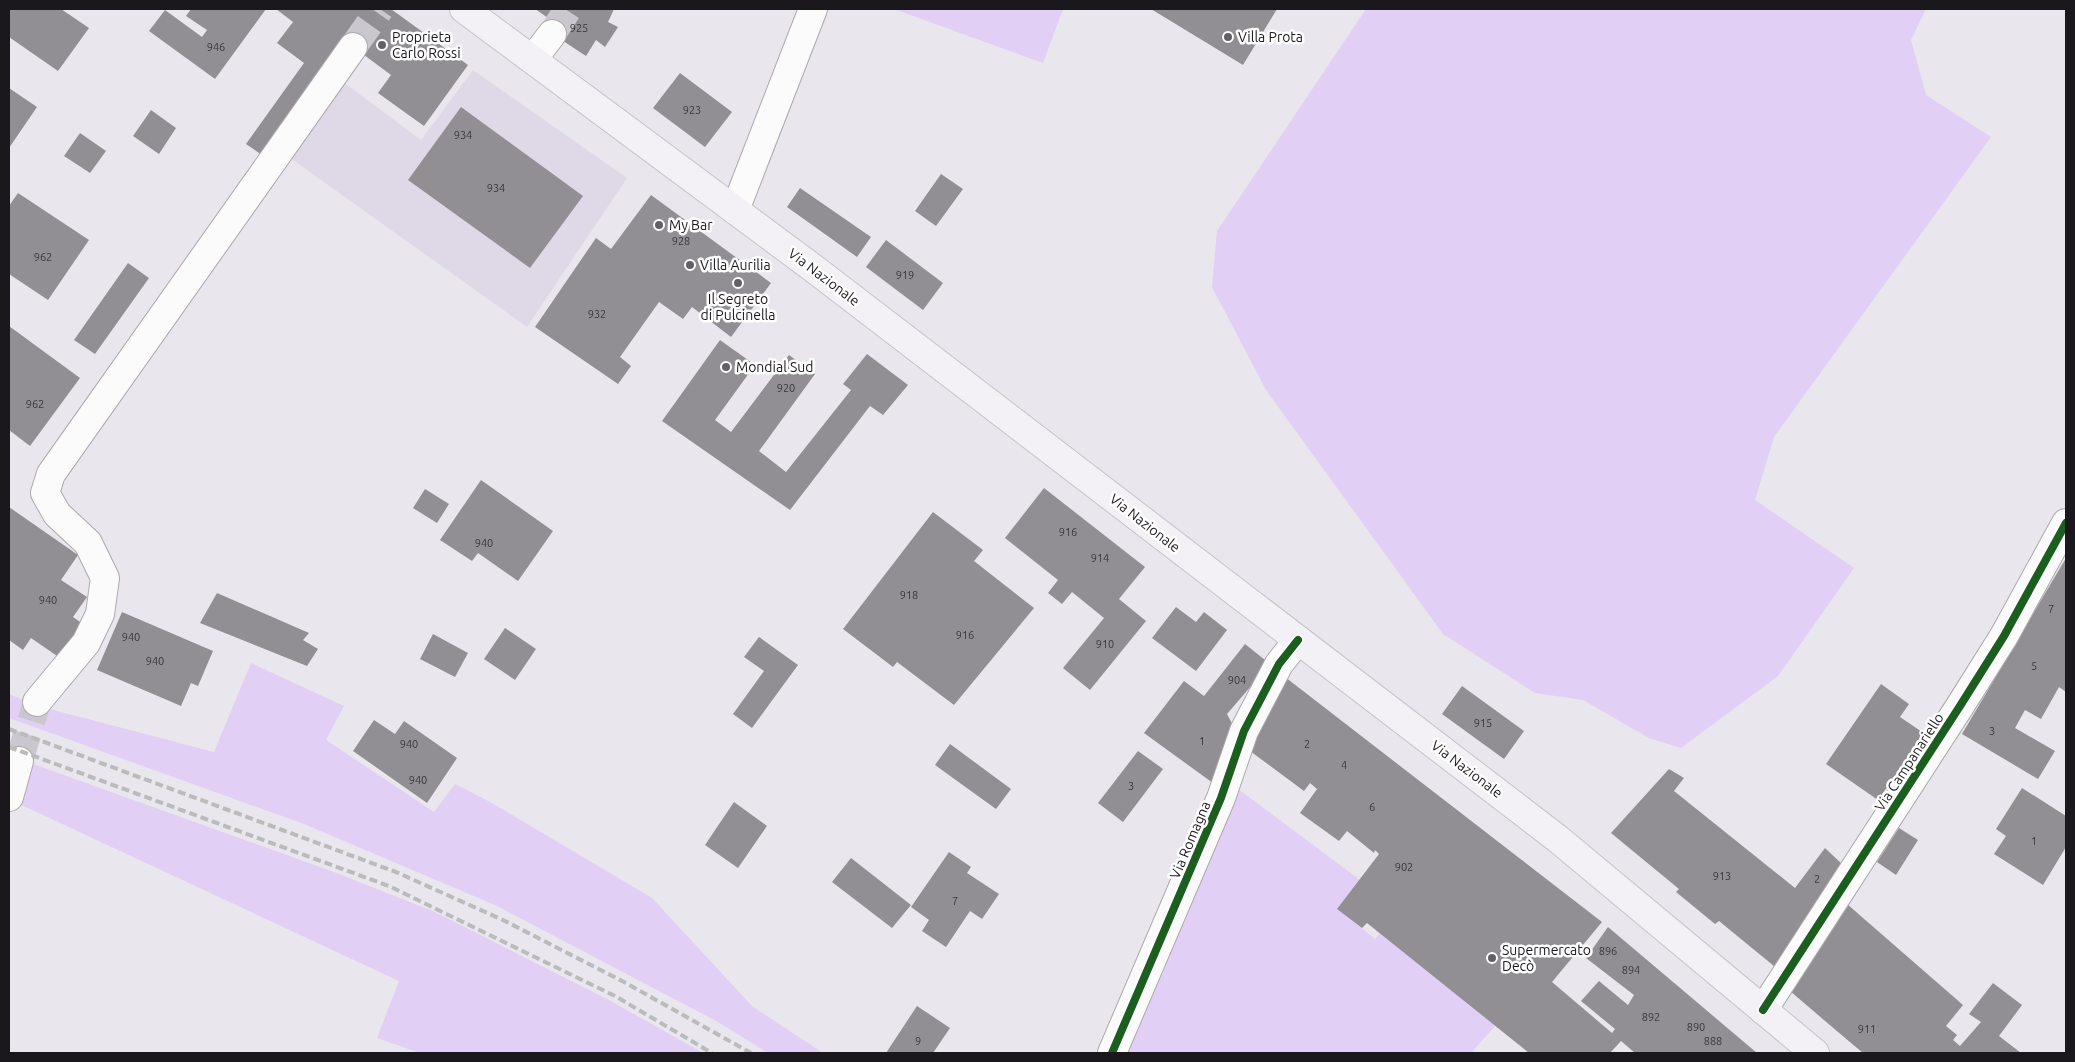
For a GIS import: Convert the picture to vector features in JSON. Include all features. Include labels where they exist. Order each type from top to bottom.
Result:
[{"type":"main road","name":"Via Nazionale","points":[[464,9],[735,210],[1558,839],[1815,1053]]},
{"type":"street","points":[[735,210],[813,9]]},
{"type":"street","points":[[533,59],[552,34]]},
{"type":"street","points":[[37,702],[86,643],[100,614],[105,578],[88,543],[57,514],[46,493],[51,474],[353,47]]},
{"type":"street","name":"Via Campanariello","points":[[1763,1010],[2004,636],[2066,523]]},
{"type":"street","name":"Via Romagna","points":[[1112,1053],[1221,798],[1244,732],[1279,664],[1298,640]]},
{"type":"street","points":[[9,797],[19,761]]},
{"type":"shaded area","points":[[894,9],[1063,9],[1043,63]]},
{"type":"shaded area","points":[[1366,9],[1926,9],[1911,40],[1926,95],[1991,137],[1774,437],[1755,500],[1854,568],[1778,676],[1681,748],[1649,738],[1583,700],[1535,693],[1443,634],[1266,390],[1212,287],[1217,231]]},
{"type":"shaded area","points":[[473,70],[627,178],[527,327],[286,155],[339,79],[421,140]]},
{"type":"shaded area","points":[[251,663],[344,706],[326,740],[434,812],[455,784],[492,803],[652,898],[752,1006],[823,1053],[768,1053],[718,1022],[495,905],[304,824],[9,718],[9,694],[38,706],[214,752]]},
{"type":"shaded area","points":[[33,764],[334,872],[435,912],[609,1000],[703,1053],[420,1053],[377,1038],[399,981],[15,802]]},
{"type":"shaded area","points":[[1234,786],[1360,880],[1338,909],[1375,939],[1380,933],[1495,1026],[1471,1053],[1122,1053]]},
{"type":"building","points":[[9,9],[61,9],[89,28],[58,71],[9,37]]},
{"type":"building","points":[[191,9],[266,9],[215,79],[149,31],[165,10],[202,37],[207,30],[186,16]]},
{"type":"building","points":[[276,9],[391,9],[468,65],[424,126],[378,93],[391,75],[348,43],[265,157],[246,144],[304,63],[277,43],[293,22]]},
{"type":"building","points":[[535,9],[614,9],[608,22],[618,27],[605,47],[596,40],[586,56],[545,29],[551,20]]},
{"type":"building","name":"Villa Prota","points":[[1151,9],[1277,9],[1243,65]]},
{"type":"building","points":[[680,73],[732,112],[705,147],[653,108]]},
{"type":"building","points":[[9,88],[37,107],[9,148]]},
{"type":"building","points":[[461,107],[583,196],[530,268],[408,180]]},
{"type":"building","points":[[151,110],[176,128],[159,154],[133,136]]},
{"type":"building","points":[[80,133],[106,151],[90,173],[64,156]]},
{"type":"building","points":[[941,174],[963,189],[936,226],[915,211]]},
{"type":"building","points":[[800,188],[871,237],[857,257],[787,207]]},
{"type":"building","points":[[18,193],[89,240],[48,300],[9,274],[9,206]]},
{"type":"building","points":[[651,195],[771,283],[731,337],[692,307],[683,319],[659,302],[620,357],[631,366],[618,384],[535,327],[596,238],[611,249]]},
{"type":"building","points":[[886,240],[943,283],[923,310],[866,267]]},
{"type":"building","points":[[128,263],[149,278],[95,354],[74,340]]},
{"type":"building","points":[[9,326],[80,378],[30,446],[9,430]]},
{"type":"building","points":[[720,340],[755,365],[715,420],[731,432],[789,355],[815,374],[759,451],[786,472],[851,390],[843,384],[867,354],[908,385],[883,415],[870,406],[790,510],[662,421]]},
{"type":"building","points":[[481,480],[553,531],[518,581],[478,553],[472,561],[440,540]]},
{"type":"building","points":[[1044,488],[1145,567],[1119,599],[1146,621],[1090,690],[1063,668],[1104,618],[1072,592],[1062,604],[1048,593],[1058,580],[1005,538]]},
{"type":"building","points":[[425,489],[449,504],[437,523],[413,508]]},
{"type":"building","points":[[9,507],[78,555],[61,580],[87,597],[73,617],[83,624],[60,658],[31,638],[23,650],[9,640]]},
{"type":"building","points":[[933,512],[983,550],[974,561],[1034,608],[954,705],[897,662],[893,667],[843,629]]},
{"type":"building","points":[[2066,558],[2066,692],[2059,687],[2041,719],[2025,710],[2015,728],[2055,751],[2038,779],[1962,734]]},
{"type":"building","points":[[217,593],[309,633],[303,640],[318,649],[307,666],[200,623]]},
{"type":"building","points":[[1176,607],[1196,622],[1204,612],[1227,630],[1196,671],[1152,638]]},
{"type":"building","points":[[122,612],[213,651],[198,686],[191,683],[181,706],[97,670]]},
{"type":"building","points":[[505,628],[536,649],[515,680],[484,659]]},
{"type":"building","points":[[433,634],[468,653],[455,677],[420,659]]},
{"type":"building","points":[[759,637],[798,665],[752,728],[733,714],[764,671],[744,657]]},
{"type":"building","points":[[1245,644],[1270,664],[1227,714],[1237,733],[1217,786],[1144,733],[1184,681],[1204,696]]},
{"type":"building","points":[[1285,677],[1602,922],[1552,982],[1612,1033],[1615,1029],[1581,1001],[1599,981],[1628,1005],[1634,995],[1586,958],[1608,927],[1757,1053],[1635,1053],[1621,1041],[1610,1053],[1529,1053],[1367,923],[1362,928],[1337,909],[1379,854],[1375,850],[1374,853],[1347,831],[1339,841],[1300,813],[1317,789],[1310,783],[1304,791],[1246,748]]},
{"type":"building","points":[[1881,684],[1909,704],[1900,717],[1925,734],[1878,800],[1826,764]]},
{"type":"building","points":[[1462,686],[1524,731],[1504,759],[1442,714]]},
{"type":"building","points":[[374,720],[395,734],[404,721],[457,758],[427,803],[353,751]]},
{"type":"building","points":[[950,744],[1011,789],[996,809],[935,765]]},
{"type":"building","points":[[1138,751],[1163,769],[1123,822],[1098,803]]},
{"type":"building","points":[[1669,769],[1684,778],[1674,791],[1795,888],[1825,848],[1843,865],[1780,971],[1719,921],[1715,924],[1676,892],[1679,889],[1611,833]]},
{"type":"building","points":[[2022,788],[2066,816],[2066,847],[2043,885],[1994,854],[2006,836],[1996,829]]},
{"type":"building","points":[[734,802],[767,826],[738,868],[705,845]]},
{"type":"building","points":[[1899,828],[1918,840],[1896,875],[1877,862]]},
{"type":"building","points":[[949,852],[971,867],[967,873],[999,894],[982,919],[970,911],[946,947],[922,931],[929,920],[911,907]]},
{"type":"building","points":[[851,858],[911,905],[892,928],[832,882]]},
{"type":"building","points":[[1847,904],[1963,1005],[1946,1026],[1957,1035],[1953,1040],[1960,1046],[1981,1022],[1969,1014],[1993,983],[2022,1005],[1999,1036],[2021,1053],[1863,1053],[1790,991]]},
{"type":"building","points":[[917,1006],[950,1028],[933,1053],[886,1053]]},
{"type":"tunnel","points":[[353,47],[380,9]]},
{"type":"tunnel","points":[[552,34],[568,9]]},
{"type":"tunnel","points":[[19,761],[37,702]]},
{"type":"railway","points":[[9,729],[396,872],[503,920],[624,982],[751,1053]]},
{"type":"railway","points":[[9,747],[389,886],[615,996],[712,1053]]},
{"type":"cycle path","points":[[1763,1010],[2004,636],[2066,523]]},
{"type":"cycle path","points":[[1112,1053],[1221,798],[1244,731],[1279,664],[1298,640]]},
{"type":"place","name":"Villa Prota","points":[[1228,37]]},
{"type":"place","name":"Proprieta Carlo Rossi","points":[[382,45]]},
{"type":"place","name":"My Bar","points":[[659,225]]},
{"type":"place","name":"Villa Aurilia","points":[[690,265]]},
{"type":"place","name":"Il Segreto di Pulcinella","points":[[738,283]]},
{"type":"place","name":"Mondial Sud","points":[[726,367]]},
{"type":"place","name":"Supermercato Decò","points":[[1492,958]]}]
